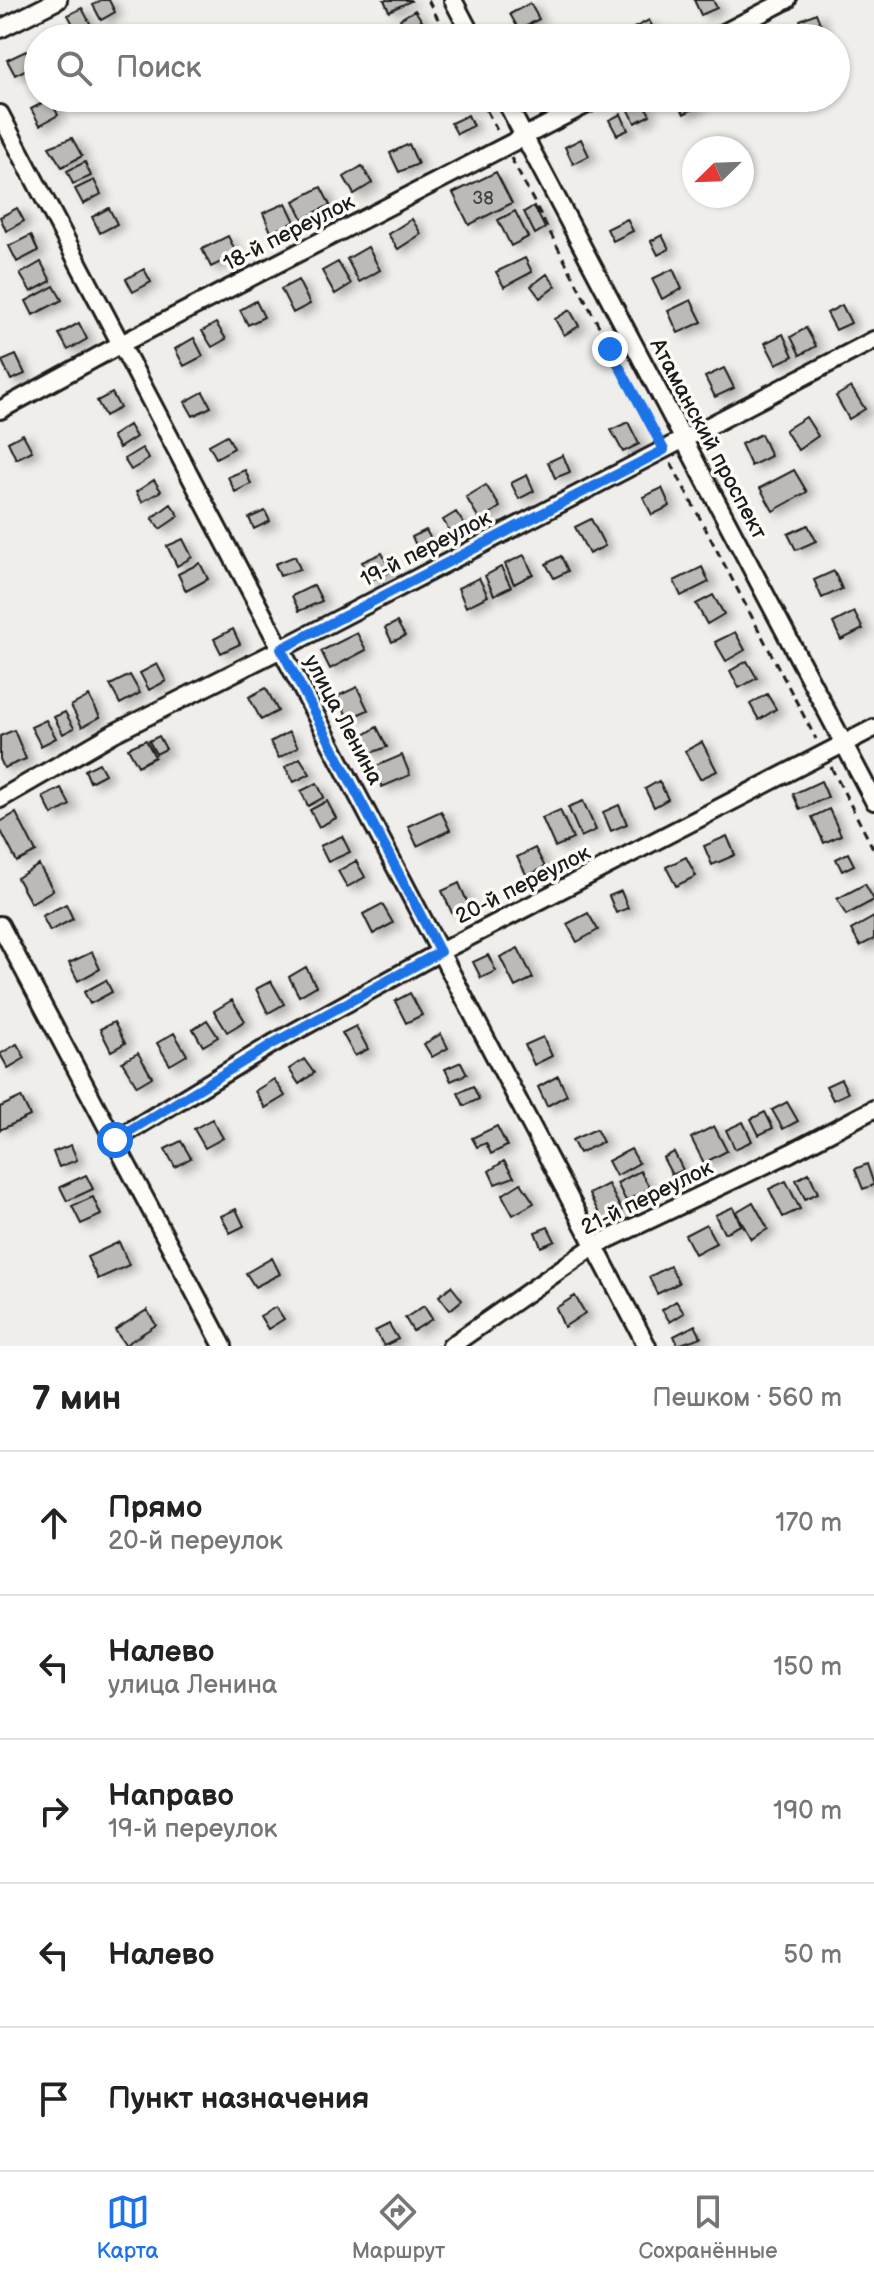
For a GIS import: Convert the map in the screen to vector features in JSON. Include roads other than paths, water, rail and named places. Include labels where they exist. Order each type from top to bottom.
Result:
[{"type":"street","points":[[0,29],[58,0]]},
{"type":"street","points":[[453,0],[466,24]]},
{"type":"street","points":[[741,24],[787,0]]},
{"type":"street","name":"Атаманский проспект","points":[[511,112],[874,801]]},
{"type":"street","name":"18-й переулок","points":[[0,410],[121,344],[572,112]]},
{"type":"street","name":"улица Ленина","points":[[0,114],[647,1346]]},
{"type":"street","name":"19-й переулок","points":[[0,799],[114,733],[874,340]]},
{"type":"street","name":"20-й переулок","points":[[115,1140],[274,1043],[440,952],[874,728]]},
{"type":"street","points":[[0,925],[223,1346]]},
{"type":"street","name":"21-й переулок","points":[[451,1346],[594,1246],[790,1153],[874,1109]]}]
